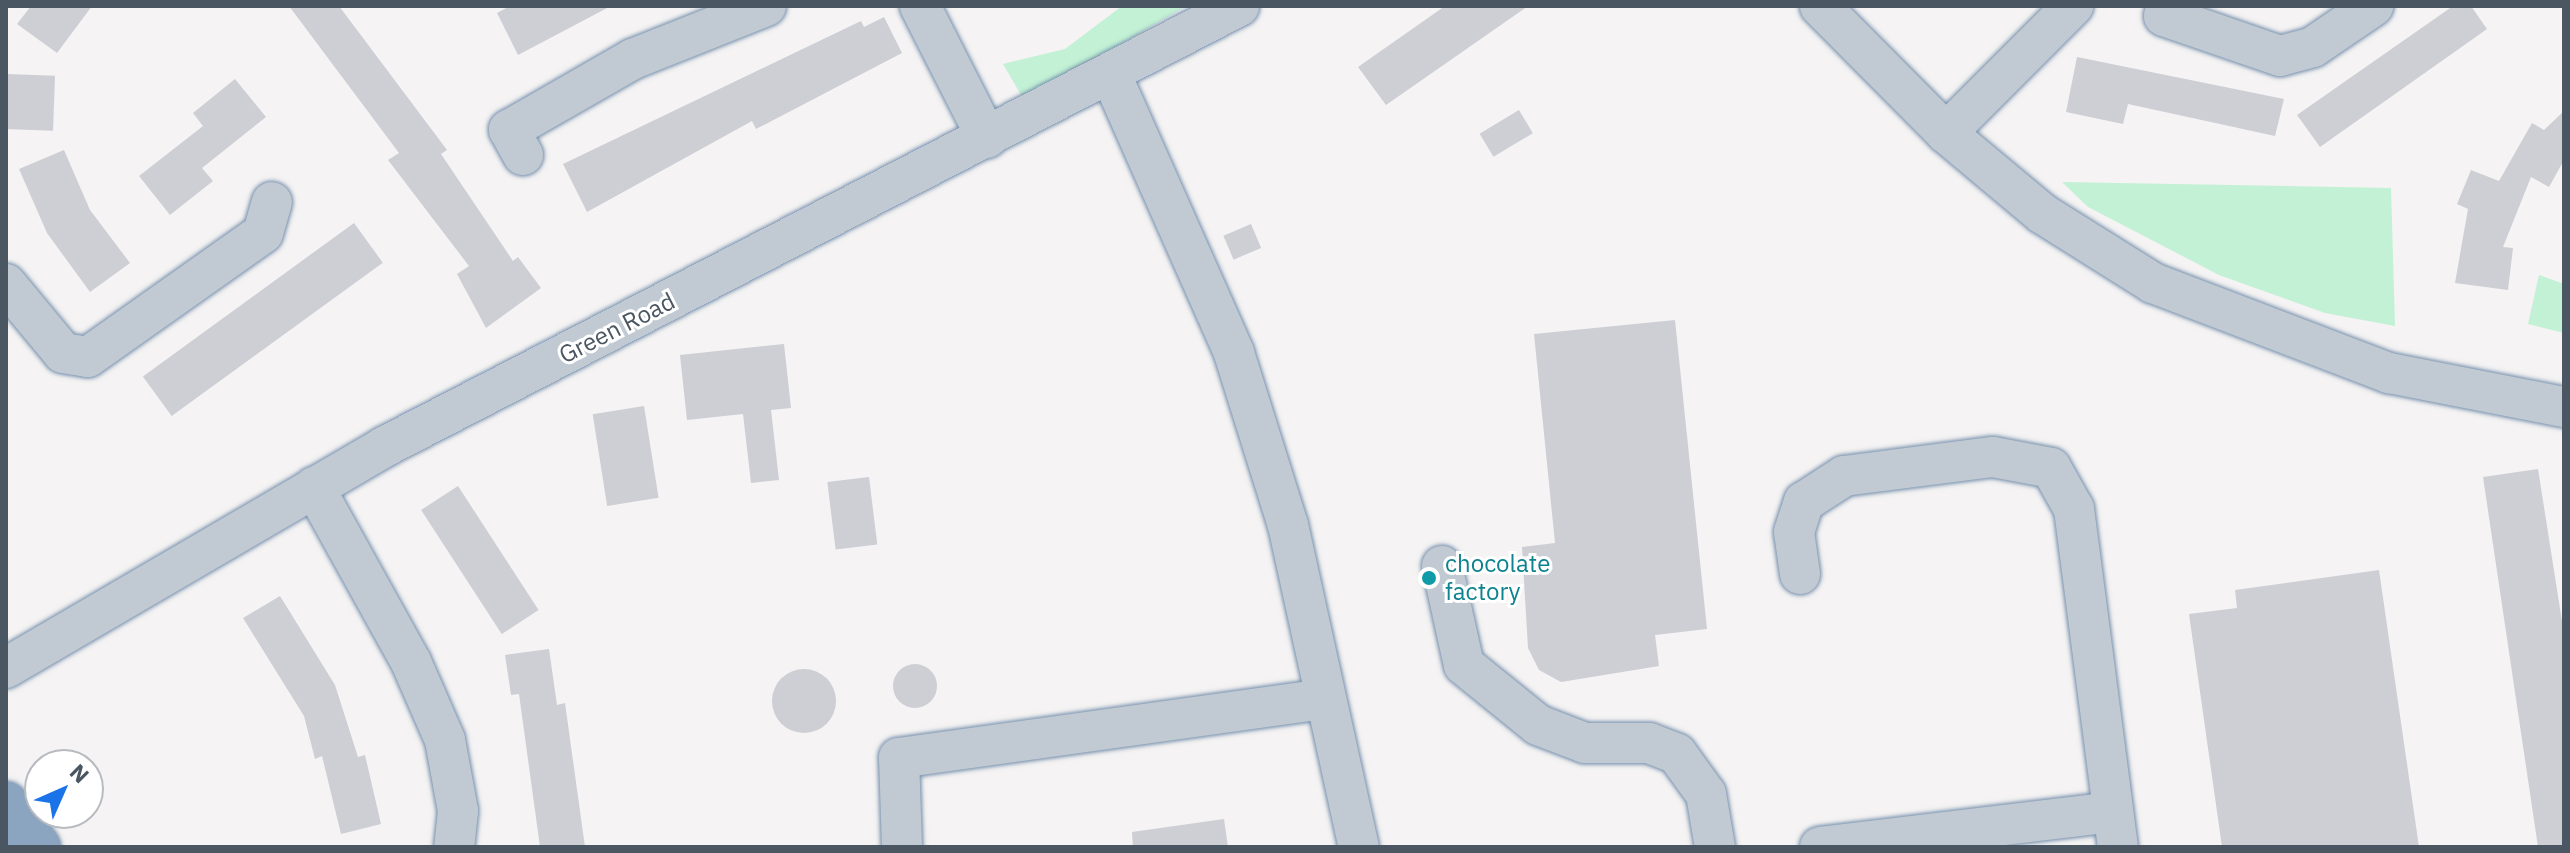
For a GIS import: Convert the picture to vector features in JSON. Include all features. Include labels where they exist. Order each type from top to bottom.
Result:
[{"type":"highway","points":[[6,804],[38,847]]},
{"type":"street","points":[[509,131],[633,59],[766,6]]},
{"type":"street","points":[[920,6],[987,138]]},
{"type":"street","name":"Green Road","points":[[6,668],[59,634],[314,487],[1239,6]]},
{"type":"street","points":[[1820,6],[1946,133],[2043,214],[2153,283],[2389,373],[2564,407]]},
{"type":"street","points":[[1946,133],[2073,6]]},
{"type":"street","points":[[2174,6],[2164,16],[2280,56],[2313,47],[2373,6]]},
{"type":"street","points":[[1111,75],[1234,353],[1288,525],[1359,847]]},
{"type":"street","points":[[6,284],[63,353],[88,357],[263,233],[272,202]]},
{"type":"street","points":[[1800,574],[1794,532],[1804,502],[1844,476],[1993,457],[2051,468],[2074,509],[2115,830],[1820,847]]},
{"type":"street","points":[[314,487],[411,662],[445,740],[458,811],[454,847]]},
{"type":"street","points":[[1442,566],[1464,665],[1538,725],[1585,743],[1649,743],[1677,754],[1706,794],[1715,847]]},
{"type":"street","points":[[902,847],[899,758],[1324,699]]},
{"type":"green space","points":[[1122,6],[1186,6],[1032,96],[1021,95],[1003,64],[1065,49]]},
{"type":"green space","points":[[2062,182],[2391,188],[2395,326],[2325,313],[2219,275],[2088,207]]},
{"type":"green space","points":[[2539,275],[2564,284],[2564,333],[2528,324]]},
{"type":"building","points":[[31,6],[92,6],[57,53],[17,24]]},
{"type":"building","points":[[289,6],[339,6],[447,150],[441,154],[513,261],[518,257],[541,288],[486,328],[457,274],[469,266],[388,160],[399,153]]},
{"type":"building","points":[[510,6],[611,6],[518,55],[497,13]]},
{"type":"building","points":[[1445,6],[1528,6],[1386,105],[1358,67]]},
{"type":"building","points":[[2453,6],[2471,6],[2487,29],[2320,147],[2297,115]]},
{"type":"building","points":[[884,17],[902,53],[756,129],[752,121],[587,212],[563,164],[861,21],[864,27]]},
{"type":"building","points":[[2077,57],[2284,99],[2275,136],[2128,104],[2123,124],[2066,112]]},
{"type":"building","points":[[6,74],[55,76],[53,131],[6,129]]},
{"type":"building","points":[[235,79],[266,117],[202,168],[213,181],[170,215],[139,176],[203,126],[193,113]]},
{"type":"building","points":[[1519,110],[1533,133],[1493,157],[1480,134]]},
{"type":"building","points":[[2564,111],[2564,160],[2549,187],[2531,177],[2503,247],[2513,248],[2508,290],[2455,283],[2468,209],[2457,204],[2471,170],[2499,181],[2532,123],[2544,130]]},
{"type":"building","points":[[64,150],[90,210],[130,263],[90,292],[47,233],[19,169]]},
{"type":"building","points":[[354,223],[383,263],[172,416],[143,376]]},
{"type":"building","points":[[1251,224],[1261,248],[1234,260],[1223,236]]},
{"type":"building","points":[[1675,320],[1707,629],[1655,635],[1659,666],[1561,682],[1539,670],[1528,648],[1522,547],[1555,543],[1534,334]]},
{"type":"building","points":[[784,344],[791,408],[771,410],[779,480],[751,483],[743,414],[687,420],[680,355]]},
{"type":"building","points":[[644,406],[659,498],[607,506],[593,414]]},
{"type":"building","points":[[2538,469],[2564,634],[2564,847],[2538,847],[2483,477]]},
{"type":"building","points":[[869,477],[877,544],[836,550],[827,482]]},
{"type":"building","points":[[458,486],[539,610],[502,634],[421,510]]},
{"type":"building","points":[[2379,570],[2419,847],[2222,847],[2189,614],[2237,608],[2235,590]]},
{"type":"building","points":[[280,596],[335,685],[358,757],[365,755],[381,824],[341,834],[322,756],[315,759],[304,716],[243,618]]},
{"type":"building","points":[[549,649],[557,705],[565,703],[585,847],[540,847],[519,694],[511,695],[505,655]]},
{"type":"building","points":[[915,664],[931,670],[937,686],[931,702],[915,708],[899,702],[893,686],[899,670]]},
{"type":"building","points":[[798,669],[810,669],[827,678],[834,689],[834,713],[827,724],[810,733],[798,733],[786,728],[777,719],[772,707],[772,695],[777,683],[786,674]]},
{"type":"building","points":[[1224,819],[1228,847],[1133,847],[1132,832]]},
{"type":"place","name":"chocolate factory","points":[[1429,578]]}]
